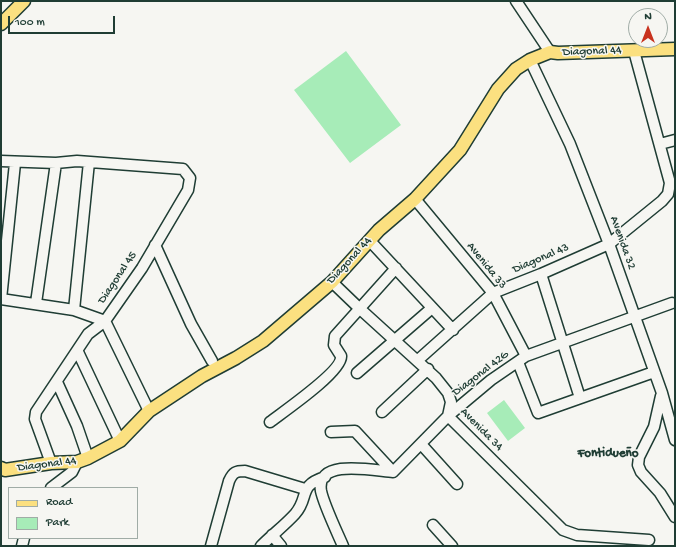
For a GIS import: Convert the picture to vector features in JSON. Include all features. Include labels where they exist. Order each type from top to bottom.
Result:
[{"type":"main road","points":[[1,24],[24,1]]},
{"type":"main road","name":"Diagonal 44","points":[[1,468],[5,470],[83,460],[120,441],[149,410],[202,376],[236,358],[263,341],[332,282],[379,230],[415,199],[460,150],[498,89],[516,69],[530,60],[550,52],[675,49]]},
{"type":"street","points":[[516,1],[550,52]]},
{"type":"street","points":[[634,51],[660,144],[675,140]]},
{"type":"street","name":"Avenida 32","points":[[530,60],[570,144],[609,244],[662,393],[675,440]]},
{"type":"street","name":"Diagonal 43","points":[[418,360],[453,330],[493,292],[541,274],[609,244],[662,201],[668,194],[670,183],[660,144]]},
{"type":"street","points":[[1,161],[15,163],[89,162],[74,310]]},
{"type":"street","name":"Diagonal 45","points":[[1,299],[36,303],[74,310],[105,320],[155,245],[188,190],[190,178],[183,169],[89,162]]},
{"type":"street","points":[[1,299],[15,163]]},
{"type":"street","points":[[36,303],[56,163]]},
{"type":"street","name":"Avenida 33","points":[[415,199],[493,292],[522,359],[537,412],[540,413],[580,398]]},
{"type":"street","points":[[370,240],[453,330]]},
{"type":"street","points":[[155,245],[191,324],[212,361]]},
{"type":"street","points":[[270,422],[319,384],[340,363],[341,356],[334,345],[335,336],[396,268]]},
{"type":"street","points":[[541,274],[580,398],[654,372]]},
{"type":"street","name":"Avenida 34","points":[[332,282],[394,340],[428,369],[448,393],[451,402],[448,416],[563,530],[580,535],[650,540]]},
{"type":"street","name":"Diagonal 42G","points":[[393,472],[448,416],[491,380],[522,359],[562,342],[672,303]]},
{"type":"street","points":[[357,373],[432,308]]},
{"type":"street","points":[[51,464],[35,419],[36,412],[91,331],[105,320],[149,410]]},
{"type":"street","points":[[78,352],[120,441]]},
{"type":"street","points":[[382,412],[428,369]]},
{"type":"street","points":[[52,487],[72,472],[83,460],[77,426],[57,382]]},
{"type":"street","points":[[662,393],[654,427],[639,457],[638,465],[641,472],[660,493],[675,517]]},
{"type":"street","points":[[331,432],[355,431],[393,472]]},
{"type":"street","points":[[421,444],[457,484]]},
{"type":"street","points":[[261,546],[296,513],[303,500],[305,489],[310,484],[325,477],[331,470],[340,468],[393,472]]},
{"type":"street","points":[[212,546],[232,474],[237,471],[246,472],[305,489]]},
{"type":"street","points":[[325,477],[321,491],[343,546]]},
{"type":"street","points":[[433,525],[452,546]]},
{"type":"street","points":[[272,535],[281,546]]},
{"type":"street","points":[[577,546],[580,535]]},
{"type":"green space","points":[[346,51],[401,125],[350,163],[294,90]]},
{"type":"green space","points":[[504,400],[525,428],[508,441],[487,413]]},
{"type":"district","name":"Fontidueño","points":[[608,454]]}]
